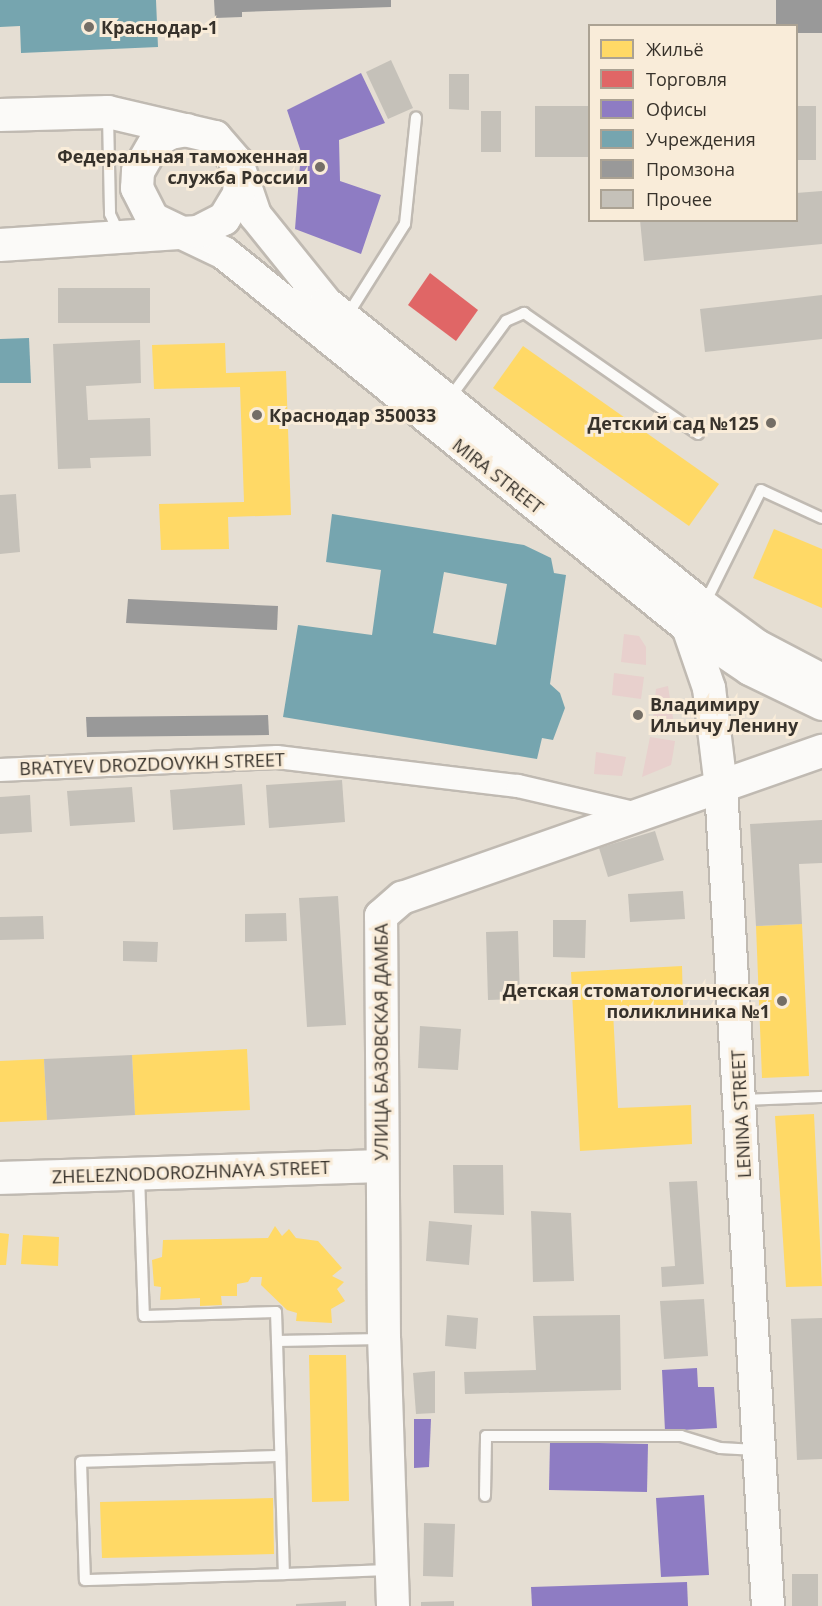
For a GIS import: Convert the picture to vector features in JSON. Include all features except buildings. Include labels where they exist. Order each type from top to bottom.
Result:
[{"type":"main road","points":[[0,115],[108,112],[187,130],[202,131],[227,147],[237,162],[240,179],[239,194],[224,219],[205,230],[0,245]]},
{"type":"main road","points":[[184,233],[167,229],[153,219],[142,205],[138,171],[155,142],[187,130]]},
{"type":"main road","name":"MIRA STREET","points":[[240,179],[255,215],[326,303],[447,402],[696,616],[750,669],[822,704]]},
{"type":"main road","name":"MIRA STREET","points":[[184,233],[224,254],[696,616],[822,680]]},
{"type":"main road","name":"LENINA STREET","points":[[696,616],[709,688],[721,787],[762,1450],[768,1606]]},
{"type":"main road","name":"УЛИЦА БАЗОВСКАЯ ДАМБА","points":[[393,1606],[384,1339],[381,916],[402,898],[822,751]]},
{"type":"main road","name":"ZHELEZNODOROZHNAYA STREET","points":[[0,1178],[382,1166]]},
{"type":"street","name":"BRATYEV DROZDOVYKH STREET","points":[[0,770],[277,757],[518,786],[638,814]]},
{"type":"lane","points":[[108,112],[110,214],[122,237]]},
{"type":"lane","points":[[345,318],[405,224],[416,118]]},
{"type":"lane","points":[[447,402],[506,321],[524,313],[698,434]]},
{"type":"lane","points":[[696,616],[761,490],[822,518]]},
{"type":"lane","points":[[740,1100],[822,1097]]},
{"type":"lane","points":[[139,1174],[144,1316],[276,1311],[284,1574]]},
{"type":"lane","points":[[277,1341],[384,1339]]},
{"type":"lane","points":[[485,1496],[486,1436],[681,1436],[720,1448],[762,1450]]},
{"type":"lane","points":[[280,1456],[81,1462],[85,1580],[392,1570]]},
{"type":"shaded area","points":[[624,634],[639,636],[646,647],[646,665],[621,662]]},
{"type":"shaded area","points":[[614,673],[644,677],[641,699],[612,695]]},
{"type":"shaded area","points":[[668,686],[675,731],[652,729],[656,689]]},
{"type":"shaded area","points":[[650,737],[675,741],[671,765],[642,777]]},
{"type":"shaded area","points":[[596,752],[626,757],[622,776],[594,774]]},
{"type":"place","name":"Краснодар-1","points":[[89,27]]},
{"type":"place","name":"Федеральная таможенная служба России","points":[[320,167]]},
{"type":"place","name":"Краснодар 350033","points":[[257,415]]},
{"type":"place","name":"Детский сад №125","points":[[771,423]]},
{"type":"place","name":"Владимиру Ильичу Ленину","points":[[638,715]]},
{"type":"place","name":"Детская стоматологическая поликлиника №1","points":[[782,1001]]}]
